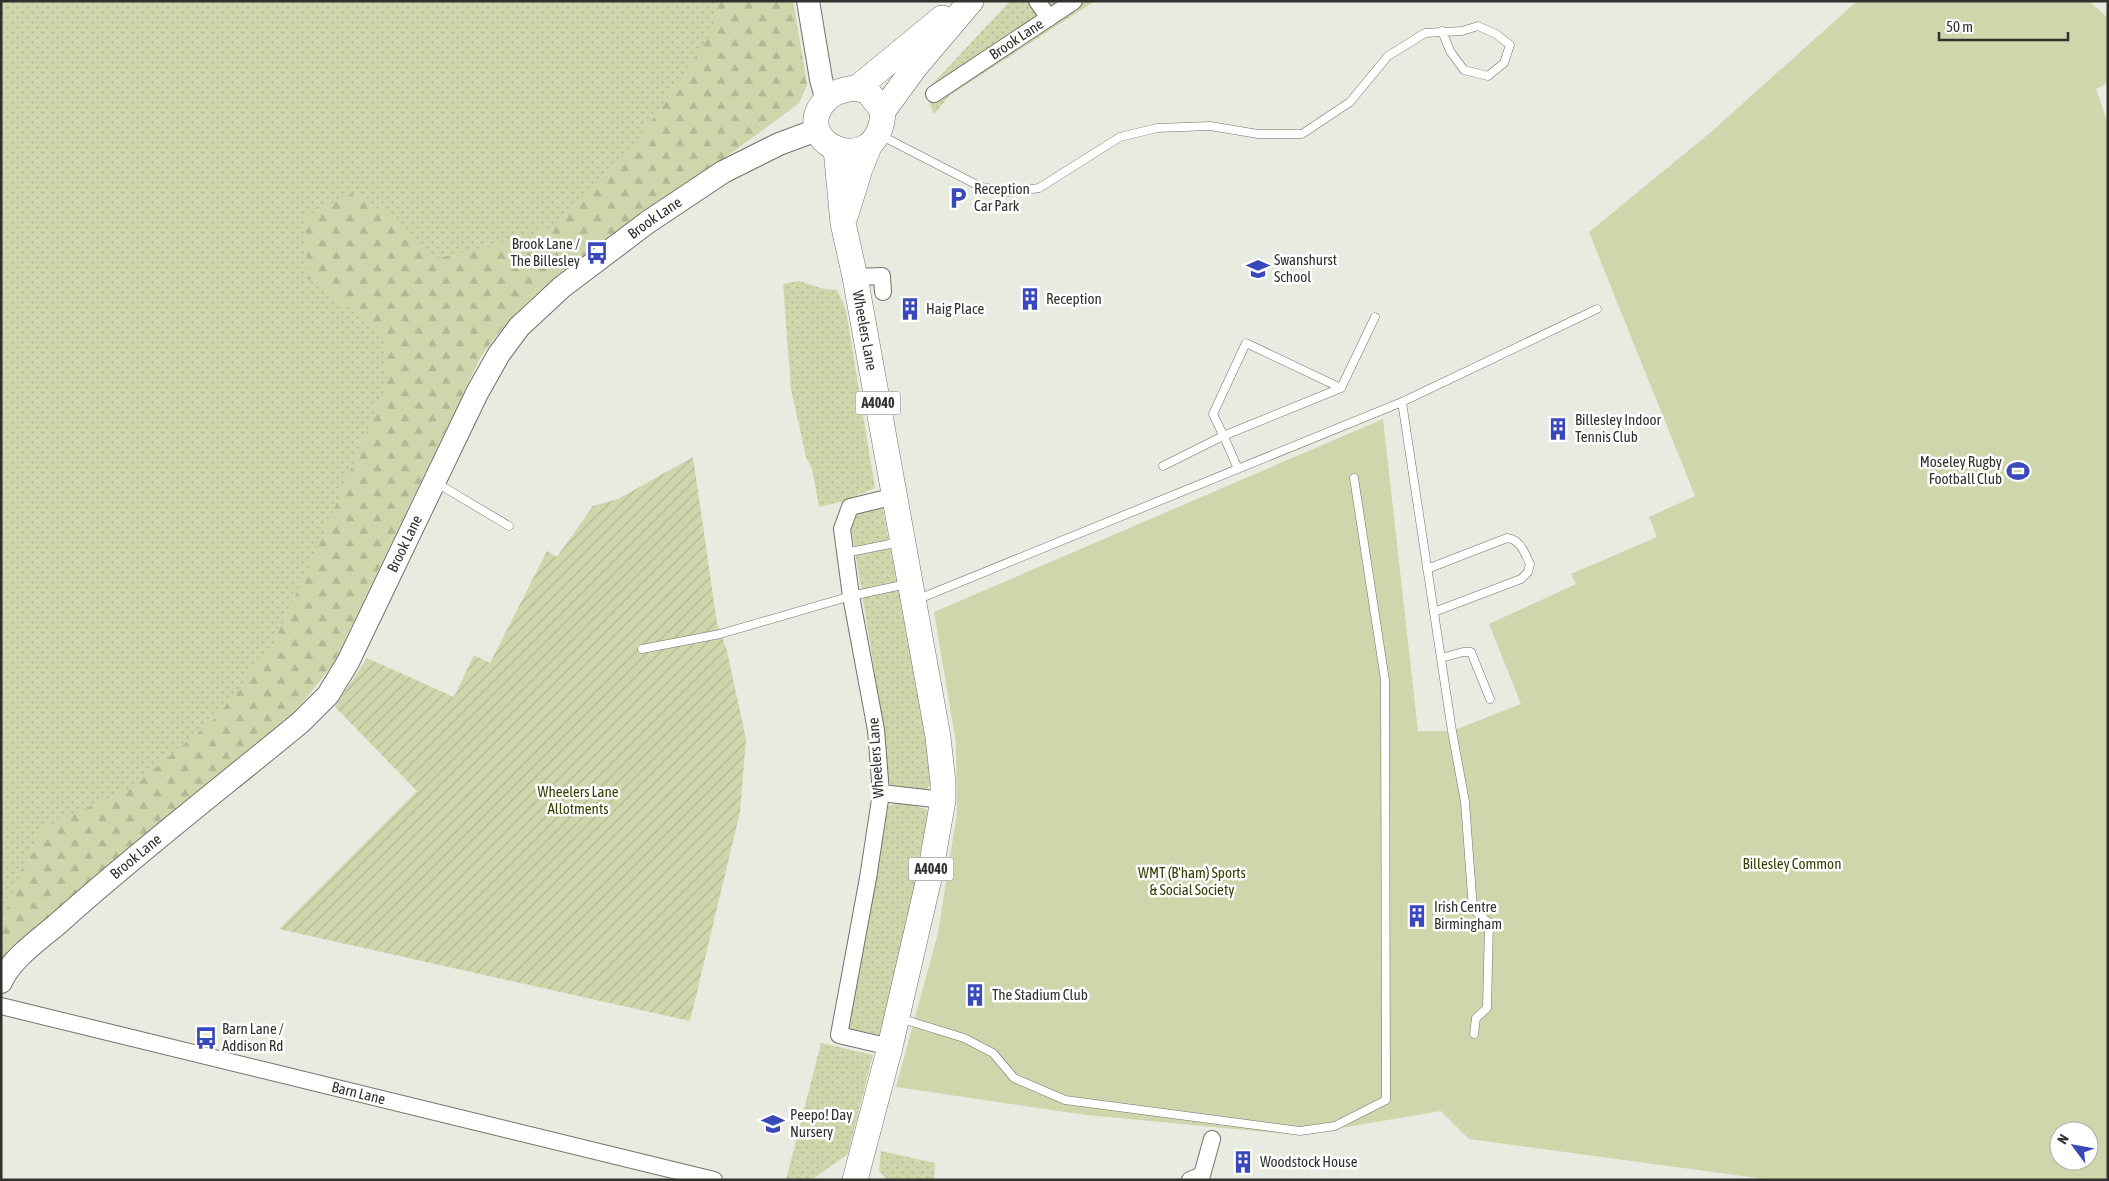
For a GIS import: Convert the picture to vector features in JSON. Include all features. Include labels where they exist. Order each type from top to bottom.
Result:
[{"type":"main road","points":[[808,1],[826,98]]},
{"type":"main road","points":[[858,88],[964,1]]},
{"type":"main road","points":[[843,223],[860,169],[877,130],[915,67],[971,1]]},
{"type":"main road","points":[[858,88],[868,92],[877,130],[861,150],[851,152],[836,149],[826,143],[817,130],[816,120],[819,109],[826,98],[837,91],[858,88]]},
{"type":"main road","name":"Brook Lane","points":[[1,982],[19,959],[101,885],[293,728],[328,695],[348,662],[477,393],[499,354],[520,327],[562,288],[648,222],[722,172],[779,144],[817,130]]},
{"type":"main road","name":"Wheelers Lane","points":[[836,149],[843,223],[896,496],[938,737],[943,800],[930,874],[897,1018],[855,1180]]},
{"type":"street","points":[[1037,1],[1049,18]]},
{"type":"street","name":"Brook Lane","points":[[934,94],[1074,1]]},
{"type":"street","points":[[855,277],[882,276],[883,292]]},
{"type":"street","name":"Wheelers Lane","points":[[890,1047],[839,1035],[868,878],[881,793],[876,730],[851,596],[842,530],[850,507],[896,496]]},
{"type":"street","points":[[881,793],[943,800]]},
{"type":"street","name":"Barn Lane","points":[[1,1006],[714,1180]]},
{"type":"street","points":[[1190,1180],[1202,1175],[1212,1139]]},
{"type":"lane","points":[[877,130],[981,188],[1010,192],[1039,188],[1120,136],[1157,128],[1210,126],[1258,134],[1302,134],[1350,102],[1388,56],[1425,33],[1442,31],[1462,31],[1478,26],[1496,34],[1510,45],[1504,63],[1488,76],[1464,70],[1450,51],[1442,31]]},
{"type":"lane","points":[[642,648],[720,634],[851,596],[912,592],[1238,469],[1402,402],[1597,309]]},
{"type":"lane","points":[[1163,466],[1223,436],[1342,388],[1375,317]]},
{"type":"lane","points":[[1238,469],[1213,414],[1246,344],[1342,388]]},
{"type":"lane","points":[[1402,402],[1465,802],[1473,909],[1489,923],[1487,1008],[1476,1018],[1474,1034]]},
{"type":"lane","points":[[897,1018],[964,1038],[993,1053],[1014,1078],[1065,1100],[1300,1131],[1335,1126],[1386,1100],[1385,680],[1354,478]]},
{"type":"lane","points":[[434,481],[509,526]]},
{"type":"lane","points":[[1427,569],[1507,538],[1521,544],[1530,564],[1528,572],[1521,579],[1434,612]]},
{"type":"lane","points":[[845,552],[904,541]]},
{"type":"lane","points":[[1441,658],[1463,652],[1471,652],[1490,700]]},
{"type":"green space","points":[[1,1],[793,1],[807,85],[799,103],[570,266],[530,299],[512,317],[480,358],[333,664],[294,713],[139,839],[1,960]]},
{"type":"green space","points":[[714,1],[793,1],[807,85],[799,103],[570,266],[530,299],[512,317],[480,358],[333,664],[294,713],[139,839],[1,960],[1,920],[6,917],[18,877],[40,830],[134,786],[217,717],[273,644],[321,540],[388,381],[385,340],[355,312],[308,279],[305,217],[353,193],[390,216],[435,259],[501,243],[557,225],[616,168],[656,115],[716,26]]},
{"type":"green space","points":[[1010,1],[1095,1],[950,95],[934,114],[925,92]]},
{"type":"green space","name":"Billesley Common","points":[[1857,1],[2089,1],[2108,18],[2108,83],[2096,89],[2108,124],[2108,1180],[1772,1180],[1469,1139],[1441,1111],[1299,1135],[1086,1115],[896,1087],[938,933],[957,813],[956,743],[934,612],[1383,419],[1418,731],[1452,731],[1521,704],[1489,624],[1576,584],[1571,574],[1657,537],[1649,517],[1695,496],[1589,232],[1711,132]]},
{"type":"green space","points":[[799,281],[824,289],[837,290],[846,310],[875,488],[844,501],[819,507],[812,469],[806,457],[791,389],[783,284]]},
{"type":"green space","name":"Wheelers Lane Allotments","points":[[693,457],[717,623],[727,651],[746,739],[740,812],[690,1021],[279,929],[417,791],[335,707],[367,658],[454,697],[474,655],[490,663],[547,551],[557,557],[593,506],[618,499]]},
{"type":"green space","points":[[873,505],[882,506],[933,762],[931,785],[925,790],[891,786],[888,781],[874,668],[851,526],[856,516]]},
{"type":"green space","points":[[903,802],[928,810],[919,871],[885,1021],[880,1035],[847,1028],[888,806]]},
{"type":"green space","points":[[821,1043],[873,1055],[848,1154],[811,1180],[786,1180]]},
{"type":"green space","points":[[881,1151],[935,1163],[934,1180],[886,1180],[879,1170]]},
{"type":"place","name":"Reception Car Park","points":[[958,198]]},
{"type":"place","name":"Brook Lane / The Billesley","points":[[597,253]]},
{"type":"place","name":"Swanshurst School","points":[[1258,269]]},
{"type":"place","name":"Reception","points":[[1030,299]]},
{"type":"place","name":"Haig Place","points":[[910,309]]},
{"type":"place","name":"Billesley Indoor Tennis Club","points":[[1558,429]]},
{"type":"place","name":"Moseley Rugby Football Club","points":[[2018,471]]},
{"type":"place","name":"Irish Centre Birmingham","points":[[1417,916]]},
{"type":"place","name":"The Stadium Club","points":[[975,995]]},
{"type":"place","name":"Barn Lane / Addison Rd","points":[[206,1038]]},
{"type":"place","name":"Peepo! Day Nursery","points":[[773,1124]]},
{"type":"place","name":"Woodstock House","points":[[1243,1162]]},
{"type":"park label","name":"WMT (B'ham) Sports & Social Society","points":[[1192,882]]}]
